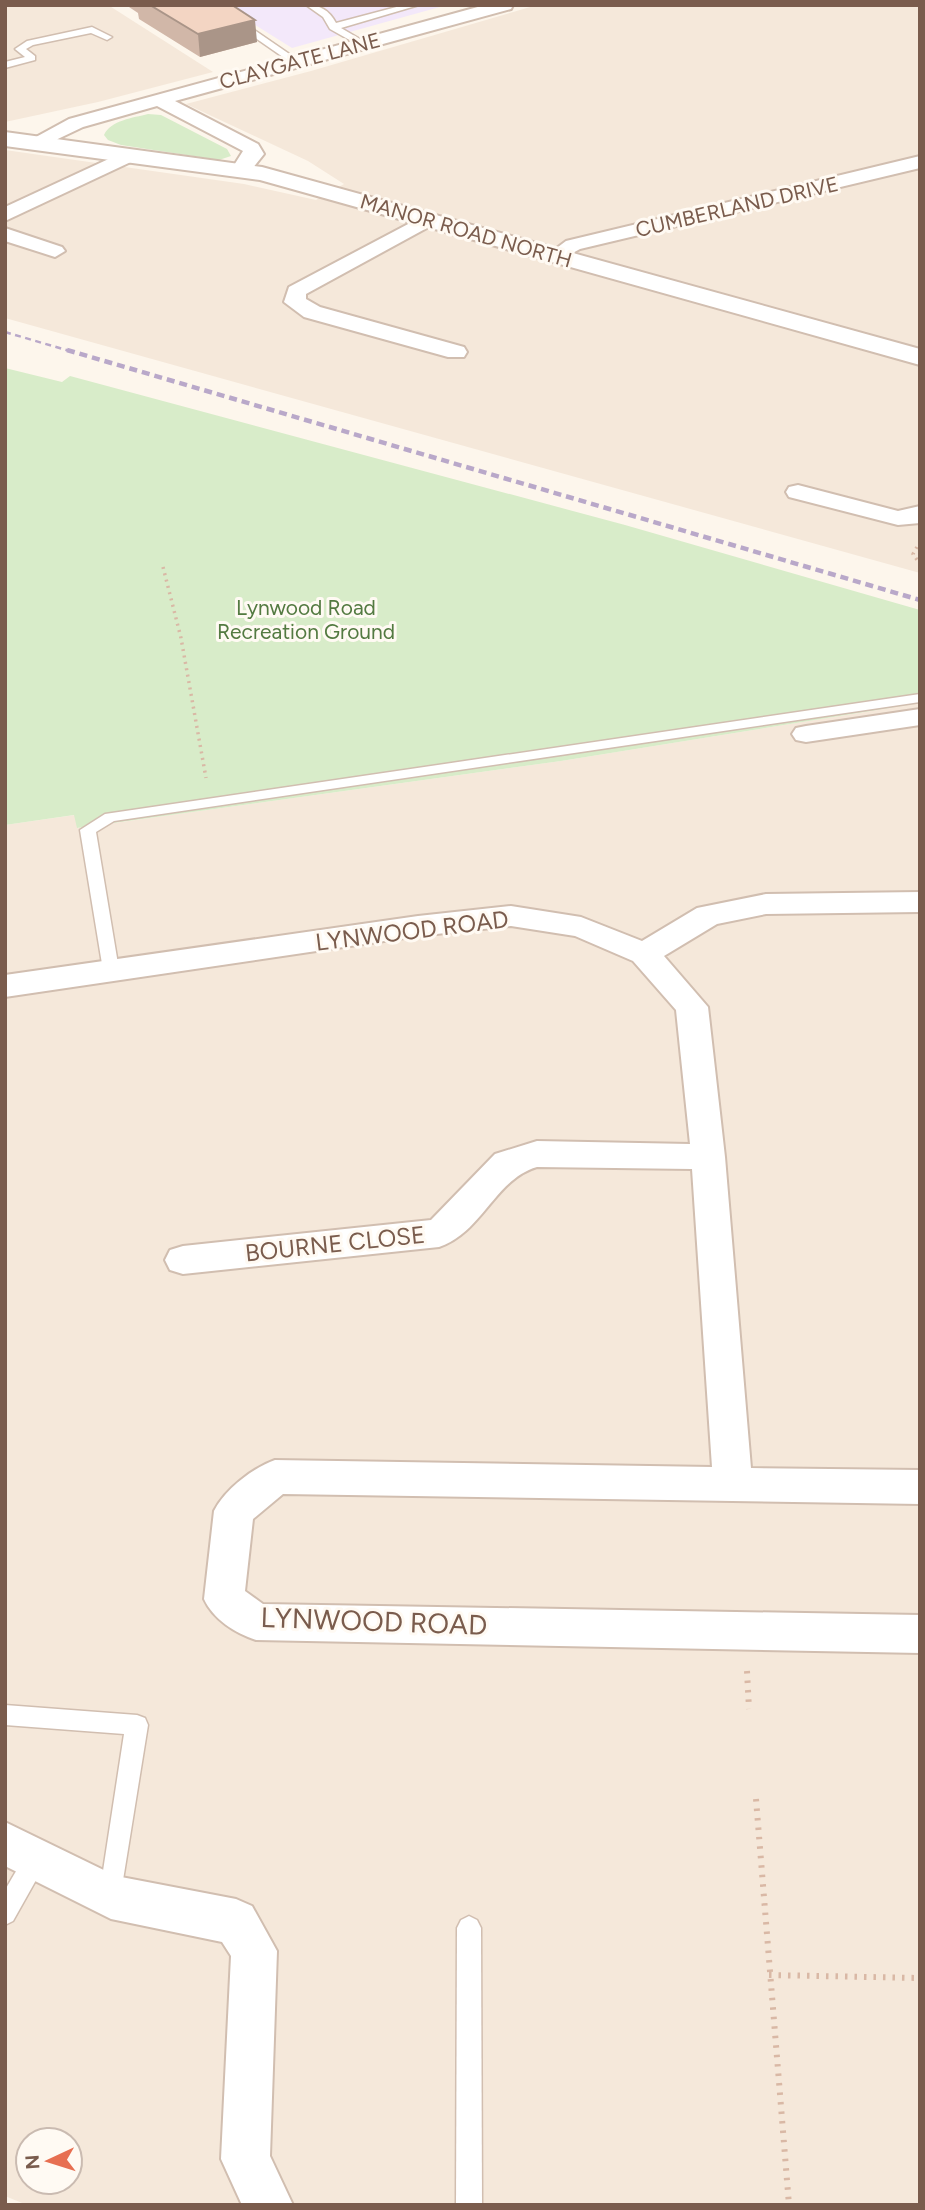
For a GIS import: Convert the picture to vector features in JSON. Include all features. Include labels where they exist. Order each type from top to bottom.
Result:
[{"type":"street","name":"CLAYGATE LANE","points":[[34,143],[64,128],[95,118],[505,5]]},
{"type":"street","points":[[159,100],[251,148],[254,154],[242,170]]},
{"type":"street","points":[[72,149],[95,118]]},
{"type":"street","name":"MANOR ROAD NORTH","points":[[5,139],[242,170],[429,219],[920,357]]},
{"type":"street","points":[[5,215],[128,156]]},
{"type":"street","name":"CUMBERLAND DRIVE","points":[[555,256],[573,246],[920,162]]},
{"type":"street","points":[[429,219],[296,291],[295,302],[312,312],[456,352]]},
{"type":"street","points":[[5,234],[55,251]]},
{"type":"street","points":[[798,492],[898,518],[910,518],[920,513]]},
{"type":"street","points":[[806,734],[920,718]]},
{"type":"street","points":[[644,954],[708,915],[766,904],[920,902]]},
{"type":"street","name":"LYNWOOD ROAD","points":[[5,986],[418,926],[512,916],[581,927],[644,954],[692,1007],[708,1157],[733,1484]]},
{"type":"street","name":"BOURNE CLOSE","points":[[183,1260],[439,1233],[454,1222],[507,1163],[537,1154],[708,1157]]},
{"type":"street","name":"LYNWOOD ROAD","points":[[920,1487],[275,1477],[234,1511],[224,1599],[256,1622],[920,1634]]},
{"type":"street","points":[[21,1850],[111,1898],[236,1922],[254,1951],[245,2160],[268,2205]]},
{"type":"lane","points":[[212,5],[296,62]]},
{"type":"lane","points":[[310,5],[327,15],[333,27],[362,44]]},
{"type":"lane","points":[[333,27],[415,5]]},
{"type":"lane","points":[[5,65],[32,58],[20,49],[30,43],[92,30],[107,37]]},
{"type":"lane","points":[[111,970],[88,830],[110,817],[920,698]]},
{"type":"lane","points":[[5,1715],[137,1725],[111,1898]]},
{"type":"lane","points":[[5,1913],[21,1850]]},
{"type":"lane","points":[[469,1928],[469,2205]]},
{"type":"path","points":[[920,542],[913,554],[920,564]]},
{"type":"path","points":[[163,567],[181,638],[210,803]]},
{"type":"path","points":[[756,1799],[789,2205]]},
{"type":"path","points":[[769,1975],[920,1978]]},
{"type":"shaded area","points":[[5,5],[108,5],[213,72],[98,102],[5,122]]},
{"type":"shaded area","points":[[223,5],[447,5],[292,48]]},
{"type":"shaded area","points":[[537,5],[920,5],[920,573],[5,318],[5,150],[244,184],[316,200],[344,184],[308,161],[186,104],[311,71]]},
{"type":"shaded area","points":[[920,703],[920,2205],[27,2205],[5,2196],[5,825],[75,815],[78,828],[561,761]]},
{"type":"green space","points":[[148,114],[161,115],[227,149],[231,156],[219,160],[121,145],[108,140],[104,135],[117,123]]},
{"type":"green space","name":"Lynwood Road Recreation Ground","points":[[5,368],[62,382],[70,376],[625,525],[920,610],[920,703],[561,761],[77,828],[74,815],[5,825]]},
{"type":"building","points":[[150,5],[232,5],[255,20],[198,34]]},
{"type":"railway","points":[[5,332],[73,352]]},
{"type":"railway","points":[[67,350],[920,600]]}]
